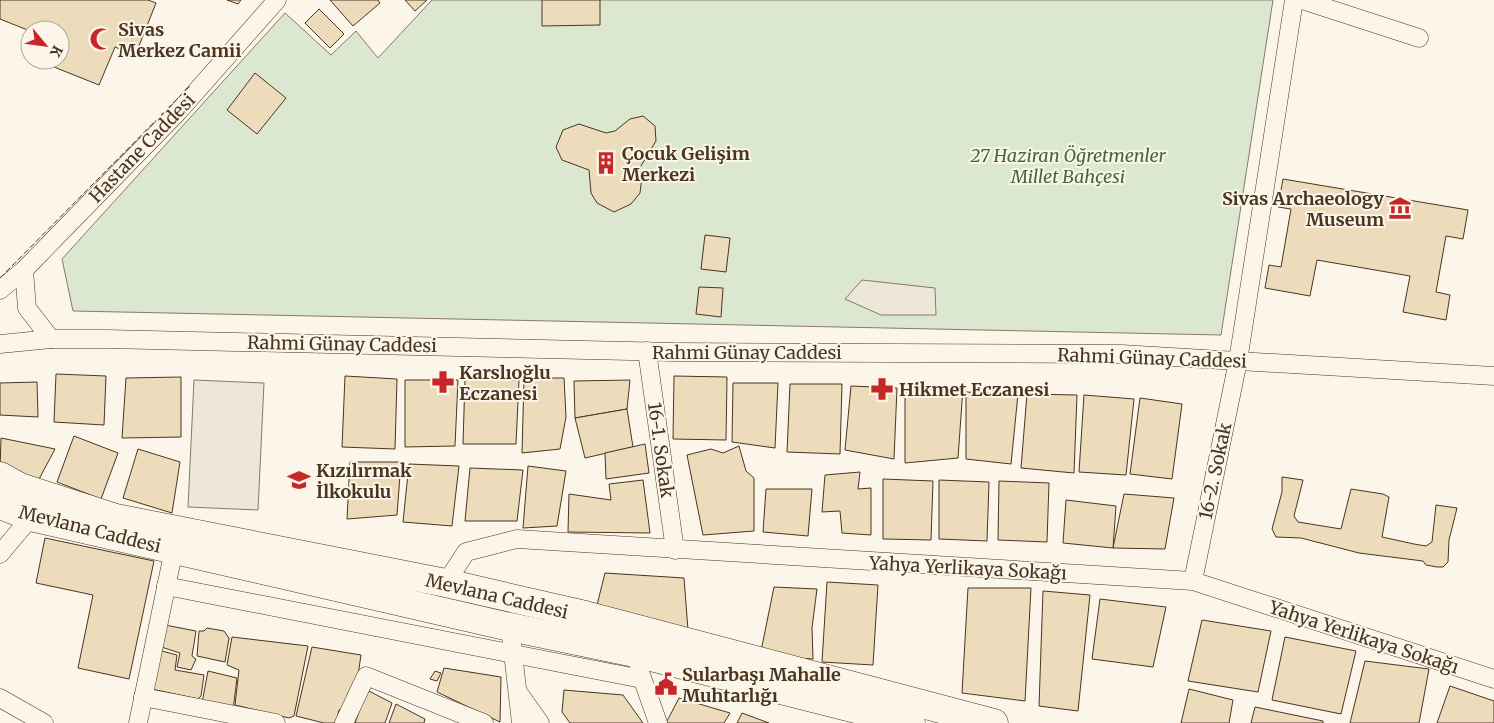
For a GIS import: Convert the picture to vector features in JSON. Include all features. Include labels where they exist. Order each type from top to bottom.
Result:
[{"type":"main road","name":"Mevlana Caddesi","points":[[0,476],[20,487],[116,518],[446,583],[585,615],[994,723]]},
{"type":"main road","name":"Mevlana Caddesi","points":[[0,505],[30,517],[510,627],[635,653],[911,723]]},
{"type":"street","name":"Hastane Caddesi","points":[[0,290],[24,270],[178,112],[278,0]]},
{"type":"street","name":"16-2. Sokak","points":[[1193,581],[1238,361],[1294,0]]},
{"type":"street","points":[[1302,0],[1419,38]]},
{"type":"street","points":[[24,270],[27,308],[51,339]]},
{"type":"street","name":"Rahmi Günay Caddesi","points":[[0,344],[51,339],[647,351],[1121,354],[1494,376]]},
{"type":"street","name":"16-1. Sokak","points":[[647,351],[675,550]]},
{"type":"street","points":[[0,554],[30,517]]},
{"type":"street","name":"Yahya Yerlikaya Sokağı","points":[[446,583],[466,552],[517,539],[1193,581],[1494,679]]},
{"type":"street","points":[[138,723],[174,549]]},
{"type":"street","points":[[166,586],[514,656],[642,679]]},
{"type":"street","points":[[510,627],[521,723]]},
{"type":"street","points":[[635,653],[658,723]]},
{"type":"street","points":[[344,723],[366,676],[484,723]]},
{"type":"street","points":[[518,692],[540,723]]},
{"type":"street","points":[[143,697],[276,723]]},
{"type":"street","points":[[0,698],[44,723]]},
{"type":"green space","name":"27 Haziran Öğretmenler Millet Bahçesi","points":[[432,0],[1273,0],[1221,335],[73,311],[62,259],[285,13],[331,55],[356,31],[378,58]]},
{"type":"shaded area","points":[[862,280],[935,288],[936,315],[881,315],[845,299]]},
{"type":"shaded area","points":[[194,380],[264,383],[258,510],[188,507]]},
{"type":"building","name":"Sivas Merkez Camii","points":[[0,0],[148,0],[156,3],[135,56],[115,47],[99,85],[62,70],[70,70],[70,20],[20,20],[20,27],[0,19]]},
{"type":"building","points":[[227,0],[241,0],[238,4]]},
{"type":"building","points":[[330,0],[378,0],[380,3],[353,26]]},
{"type":"building","points":[[405,0],[427,0],[415,11]]},
{"type":"building","points":[[542,0],[600,0],[600,25],[542,26]]},
{"type":"building","points":[[319,9],[344,34],[330,48],[305,23]]},
{"type":"building","points":[[255,73],[286,98],[257,134],[227,110]]},
{"type":"building","name":"Çocuk Gelişim Merkezi","points":[[643,116],[655,126],[656,141],[639,169],[642,176],[640,193],[631,204],[614,212],[597,203],[591,193],[589,170],[562,160],[556,147],[563,130],[579,124],[606,133],[615,131],[630,119]]},
{"type":"building","points":[[1283,179],[1468,210],[1463,239],[1446,236],[1436,292],[1450,295],[1446,320],[1403,312],[1410,276],[1317,260],[1310,296],[1265,288],[1269,265],[1281,267],[1291,209],[1278,207]]},
{"type":"building","points":[[705,235],[730,238],[726,272],[701,269]]},
{"type":"building","points":[[699,287],[723,288],[721,317],[696,314]]},
{"type":"building","points":[[56,374],[106,376],[104,425],[54,422]]},
{"type":"building","points":[[345,376],[397,379],[395,449],[342,447]]},
{"type":"building","points":[[674,376],[727,377],[726,440],[673,439]]},
{"type":"building","points":[[181,377],[181,437],[122,438],[126,378]]},
{"type":"building","points":[[465,378],[519,380],[516,444],[463,444]]},
{"type":"building","points":[[524,378],[564,378],[566,417],[560,449],[522,453]]},
{"type":"building","points":[[405,380],[458,380],[455,446],[405,447]]},
{"type":"building","points":[[630,380],[627,409],[575,418],[574,381]]},
{"type":"building","points":[[37,382],[38,417],[0,415],[0,383]]},
{"type":"building","points":[[733,383],[778,383],[775,448],[732,442]]},
{"type":"building","points":[[790,384],[842,384],[840,454],[787,452]]},
{"type":"building","points":[[851,386],[897,388],[894,459],[845,450]]},
{"type":"building","points":[[963,388],[958,458],[905,463],[905,389]]},
{"type":"building","points":[[966,392],[1018,394],[1011,464],[966,459]]},
{"type":"building","points":[[1027,394],[1077,395],[1074,473],[1021,468]]},
{"type":"building","points":[[1084,395],[1134,399],[1126,475],[1079,472]]},
{"type":"building","points":[[1140,398],[1182,404],[1172,479],[1130,474]]},
{"type":"building","points":[[627,409],[633,447],[585,458],[575,418]]},
{"type":"building","points":[[74,436],[118,453],[101,499],[57,482]]},
{"type":"building","points":[[1,438],[55,449],[38,481],[0,469]]},
{"type":"building","points":[[645,444],[649,473],[606,479],[605,453]]},
{"type":"building","points":[[739,446],[746,471],[754,478],[754,531],[703,535],[687,455],[711,449],[723,453]]},
{"type":"building","points":[[138,449],[180,462],[172,513],[123,498]]},
{"type":"building","points":[[350,462],[401,462],[397,515],[347,519]]},
{"type":"building","points":[[409,464],[459,466],[452,526],[403,522]]},
{"type":"building","points":[[528,466],[566,471],[557,526],[523,528]]},
{"type":"building","points":[[470,468],[523,470],[517,521],[465,521]]},
{"type":"building","points":[[860,472],[858,489],[871,488],[871,535],[842,533],[840,511],[822,512],[825,475]]},
{"type":"building","points":[[1282,477],[1303,480],[1294,516],[1298,522],[1341,529],[1351,489],[1383,494],[1389,497],[1382,537],[1414,544],[1426,546],[1432,542],[1436,505],[1457,508],[1449,540],[1448,562],[1443,567],[1437,567],[1426,565],[1423,561],[1359,553],[1301,538],[1276,537],[1272,529],[1282,492]]},
{"type":"building","points":[[883,479],[933,481],[931,540],[883,539]]},
{"type":"building","points":[[643,480],[650,533],[568,532],[569,494],[611,500],[609,484]]},
{"type":"building","points":[[939,480],[989,482],[987,541],[939,539]]},
{"type":"building","points":[[999,481],[1049,483],[1047,542],[998,540]]},
{"type":"building","points":[[766,489],[812,489],[808,536],[763,532]]},
{"type":"building","points":[[1124,494],[1174,498],[1165,549],[1113,548]]},
{"type":"building","points":[[1066,500],[1116,506],[1113,548],[1063,543]]},
{"type":"building","points":[[45,538],[154,561],[129,679],[78,668],[93,595],[36,583]]},
{"type":"building","points":[[605,573],[684,578],[688,630],[596,609]]},
{"type":"building","points":[[827,582],[878,585],[873,665],[822,662]]},
{"type":"building","points":[[774,587],[817,589],[812,628],[813,659],[760,656]]},
{"type":"building","points":[[968,588],[1031,588],[1025,701],[962,693]]},
{"type":"building","points":[[1043,591],[1090,595],[1078,711],[1039,706]]},
{"type":"building","points":[[1100,599],[1166,607],[1153,667],[1092,659]]},
{"type":"building","points":[[1202,620],[1271,631],[1258,692],[1188,681]]},
{"type":"building","points":[[165,625],[196,631],[192,656],[196,659],[191,670],[177,667],[180,653],[158,646]]},
{"type":"building","points":[[207,628],[224,631],[229,638],[225,662],[197,656],[199,631],[204,631]]},
{"type":"building","points":[[232,637],[308,646],[294,716],[289,718],[235,705],[239,670],[227,665]]},
{"type":"building","points":[[1285,637],[1356,651],[1341,714],[1272,700]]},
{"type":"building","points":[[312,647],[361,655],[357,682],[348,693],[345,707],[339,710],[336,723],[324,723],[296,716]]},
{"type":"building","points":[[158,650],[177,655],[175,670],[204,675],[201,696],[198,699],[147,688]]},
{"type":"building","points":[[1365,661],[1429,669],[1419,723],[1350,723]]},
{"type":"building","points":[[444,668],[501,677],[500,722],[437,692]]},
{"type":"building","points":[[208,671],[237,678],[233,710],[202,703]]},
{"type":"building","points":[[435,671],[441,673],[437,681],[430,679]]},
{"type":"building","points":[[1450,686],[1494,701],[1494,723],[1437,723]]},
{"type":"building","points":[[1189,689],[1233,700],[1229,723],[1181,723]]},
{"type":"building","points":[[367,690],[392,703],[385,723],[355,723]]},
{"type":"building","points":[[564,690],[623,695],[643,723],[570,723],[562,712]]},
{"type":"building","points":[[679,698],[730,713],[724,723],[666,723]]},
{"type":"building","points":[[396,704],[425,719],[424,723],[389,723]]},
{"type":"building","points":[[1255,707],[1323,721],[1323,723],[1251,723]]},
{"type":"building","points":[[742,713],[769,723],[737,723]]},
{"type":"fence","points":[[0,278],[190,86]]},
{"type":"place","name":"Sivas Merkez Camii","points":[[101,39]]},
{"type":"place","name":"Çocuk Gelişim Merkezi","points":[[606,163]]},
{"type":"place","name":"Sivas Archaeology Museum","points":[[1400,208]]},
{"type":"place","name":"Karslıoğlu Eczanesi","points":[[443,382]]},
{"type":"place","name":"Hikmet Eczanesi","points":[[882,389]]},
{"type":"place","name":"Kızılırmak İlkokulu","points":[[299,480]]},
{"type":"place","name":"Sularbaşı Mahalle Muhtarlığı","points":[[666,684]]}]
